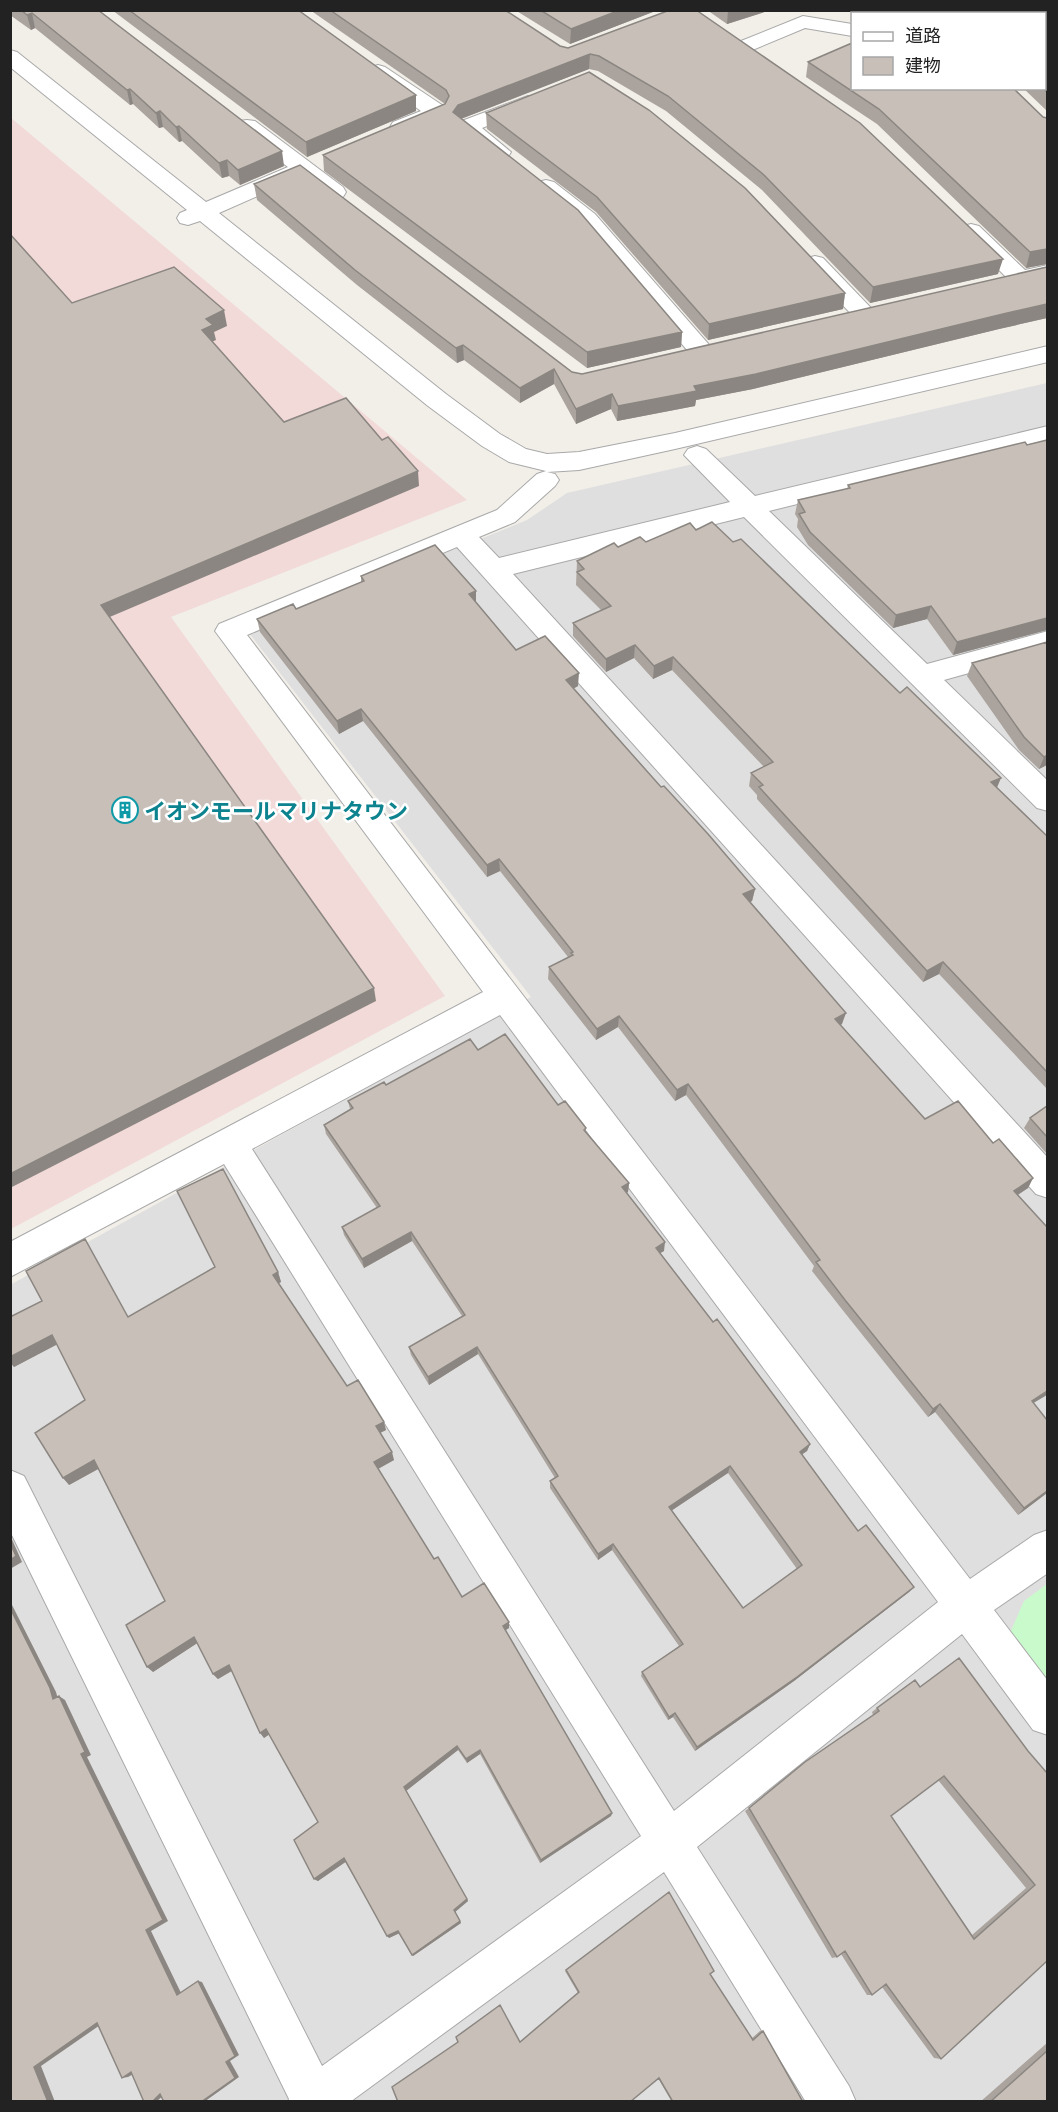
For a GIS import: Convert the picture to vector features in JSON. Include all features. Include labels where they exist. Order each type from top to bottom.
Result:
[{"type":"street","points":[[762,60],[734,41],[802,22],[851,30]]},
{"type":"street","points":[[10,56],[452,430],[513,470],[546,480],[591,475],[697,455],[1047,366]]},
{"type":"street","points":[[359,58],[437,112],[385,134]]},
{"type":"street","points":[[10,80],[196,214],[491,440],[518,456],[547,463],[579,461],[675,441],[1047,354]]},
{"type":"street","points":[[513,162],[467,126],[549,93]]},
{"type":"street","points":[[227,111],[314,164],[350,203]]},
{"type":"street","points":[[196,214],[314,164]]},
{"type":"street","points":[[532,176],[587,219],[691,354],[725,346]]},
{"type":"street","points":[[952,213],[1008,281],[1047,272]]},
{"type":"street","points":[[800,247],[875,312],[841,320]]},
{"type":"street","points":[[493,569],[1047,434]]},
{"type":"street","points":[[697,455],[1047,800]]},
{"type":"street","points":[[546,480],[506,516],[230,631],[1047,1715]]},
{"type":"street","points":[[462,534],[1047,1183]]},
{"type":"street","points":[[921,676],[1047,640]]},
{"type":"street","points":[[10,1261],[506,996]]},
{"type":"street","points":[[230,1143],[833,2102]]},
{"type":"street","points":[[10,1488],[313,2101],[669,1842],[964,1607],[1047,1549]]},
{"type":"shaded area","name":"イオンモールマリナタウン","points":[[10,117],[467,500],[171,617],[445,996],[11,1229]]},
{"type":"shaded area","points":[[1047,383],[1047,2101],[11,2101],[10,1285],[531,997],[249,633],[527,520],[567,493]]},
{"type":"green space","points":[[1047,1584],[1047,1681],[1010,1633],[1024,1601]]},
{"type":"building","points":[[21,10],[98,10],[282,151],[238,170],[227,160],[219,163],[160,111],[156,113],[130,89],[127,90],[32,13],[27,15]]},
{"type":"building","points":[[129,10],[298,10],[416,95],[306,142]]},
{"type":"building","points":[[330,10],[505,10],[560,46],[568,48],[670,10],[696,10],[860,123],[1003,259],[873,287],[764,175],[668,96],[599,56],[590,54],[458,105],[453,112],[578,210],[682,332],[587,352],[323,155],[445,104],[449,96],[446,90]]},
{"type":"building","points":[[540,10],[620,10],[571,29]]},
{"type":"building","points":[[929,10],[1046,10],[1046,12],[926,12]]},
{"type":"building","points":[[1046,18],[1047,19],[1047,92],[1045,90]]},
{"type":"building","points":[[851,43],[851,90],[1015,90],[1043,117],[1047,118],[1047,249],[1030,252],[879,109],[808,62]]},
{"type":"building","points":[[589,72],[649,110],[745,188],[845,293],[709,324],[597,197],[486,113]]},
{"type":"building","points":[[300,165],[572,372],[582,374],[1047,267],[1047,304],[756,374],[694,386],[697,391],[618,406],[612,394],[576,409],[554,369],[520,388],[463,345],[456,348],[435,332],[355,270],[254,184]]},
{"type":"building","name":"イオンモールマリナタウン","points":[[10,234],[72,303],[174,267],[224,310],[206,319],[213,325],[202,330],[284,422],[346,398],[382,440],[388,437],[418,471],[101,605],[374,988],[10,1174]]},
{"type":"building","points":[[1047,440],[1047,618],[957,642],[931,606],[896,615],[810,532],[799,514],[805,512],[798,500],[850,488],[848,485],[1025,442],[1027,445]]},
{"type":"building","points":[[712,522],[733,542],[741,539],[900,693],[907,687],[1001,778],[991,782],[1047,836],[1047,1072],[943,962],[927,971],[759,787],[763,785],[751,773],[773,762],[673,657],[654,666],[635,645],[606,659],[573,623],[611,606],[577,572],[584,569],[577,561],[614,543],[618,547],[640,537],[646,542],[690,523],[696,530]]},
{"type":"building","points":[[435,545],[476,591],[469,594],[516,650],[545,636],[579,673],[566,680],[661,787],[664,786],[708,834],[755,889],[743,894],[846,1013],[835,1019],[925,1119],[958,1101],[993,1143],[999,1139],[1033,1178],[1014,1191],[1047,1227],[1047,1391],[1032,1401],[1047,1420],[1047,1491],[1024,1508],[940,1404],[933,1409],[845,1300],[816,1262],[820,1260],[688,1084],[677,1090],[619,1016],[597,1029],[549,967],[573,955],[571,953],[573,952],[499,859],[487,865],[361,709],[337,721],[257,619],[293,604],[296,609],[364,581],[361,576]]},
{"type":"building","points":[[1047,642],[1047,755],[1044,757],[1024,737],[972,663]]},
{"type":"building","points":[[505,1034],[558,1105],[565,1101],[586,1128],[584,1130],[629,1183],[622,1187],[665,1242],[656,1248],[713,1322],[717,1319],[810,1444],[800,1452],[858,1531],[866,1525],[914,1587],[797,1677],[697,1747],[675,1713],[669,1717],[642,1672],[683,1644],[613,1544],[598,1554],[550,1481],[558,1476],[477,1347],[428,1377],[409,1347],[465,1315],[411,1232],[362,1259],[342,1227],[380,1206],[324,1125],[353,1108],[348,1101],[384,1082],[386,1085],[470,1039],[478,1050]],"holes":[[[730,1466],[802,1565],[743,1608],[669,1507]]]},
{"type":"building","points":[[1047,1106],[1047,1137],[1030,1118]]},
{"type":"building","points":[[223,1169],[278,1272],[273,1275],[347,1386],[358,1380],[384,1422],[376,1426],[392,1452],[374,1462],[434,1559],[438,1557],[462,1597],[484,1583],[509,1622],[503,1626],[612,1813],[541,1860],[480,1750],[466,1759],[457,1746],[404,1787],[467,1899],[454,1910],[460,1921],[412,1955],[398,1931],[387,1936],[344,1858],[314,1879],[294,1840],[318,1822],[266,1729],[260,1733],[229,1665],[213,1674],[194,1637],[147,1667],[126,1625],[165,1601],[94,1460],[63,1478],[35,1433],[85,1400],[52,1335],[10,1357],[10,1317],[42,1301],[26,1271],[85,1239],[128,1317],[215,1267],[177,1191]]},
{"type":"building","points":[[10,1543],[16,1556],[10,1560]]},
{"type":"building","points":[[10,1608],[50,1688],[53,1699],[59,1696],[85,1752],[81,1754],[163,1920],[146,1930],[177,1995],[198,1981],[235,2056],[226,2062],[235,2078],[201,2102],[164,2102],[160,2094],[152,2102],[144,2102],[131,2072],[122,2078],[97,2023],[34,2067],[48,2102],[10,2102]]},
{"type":"building","points":[[959,1658],[1047,1773],[1047,1961],[941,2059],[886,1984],[872,1995],[845,1951],[837,1957],[749,1808],[805,1762],[879,1711],[877,1708],[915,1680],[920,1687]],"holes":[[[944,1776],[1035,1885],[974,1939],[891,1816]]]},
{"type":"building","points":[[669,1892],[714,1971],[710,1974],[753,2040],[763,2031],[803,2102],[673,2102],[659,2078],[630,2102],[398,2102],[392,2087],[458,2042],[456,2037],[500,2005],[520,2042],[579,1992],[566,1970]]},
{"type":"building","points":[[1047,2051],[1047,2102],[990,2102]]},
{"type":"place","name":"イオンモールマリナタウン","points":[[125,810]]}]
